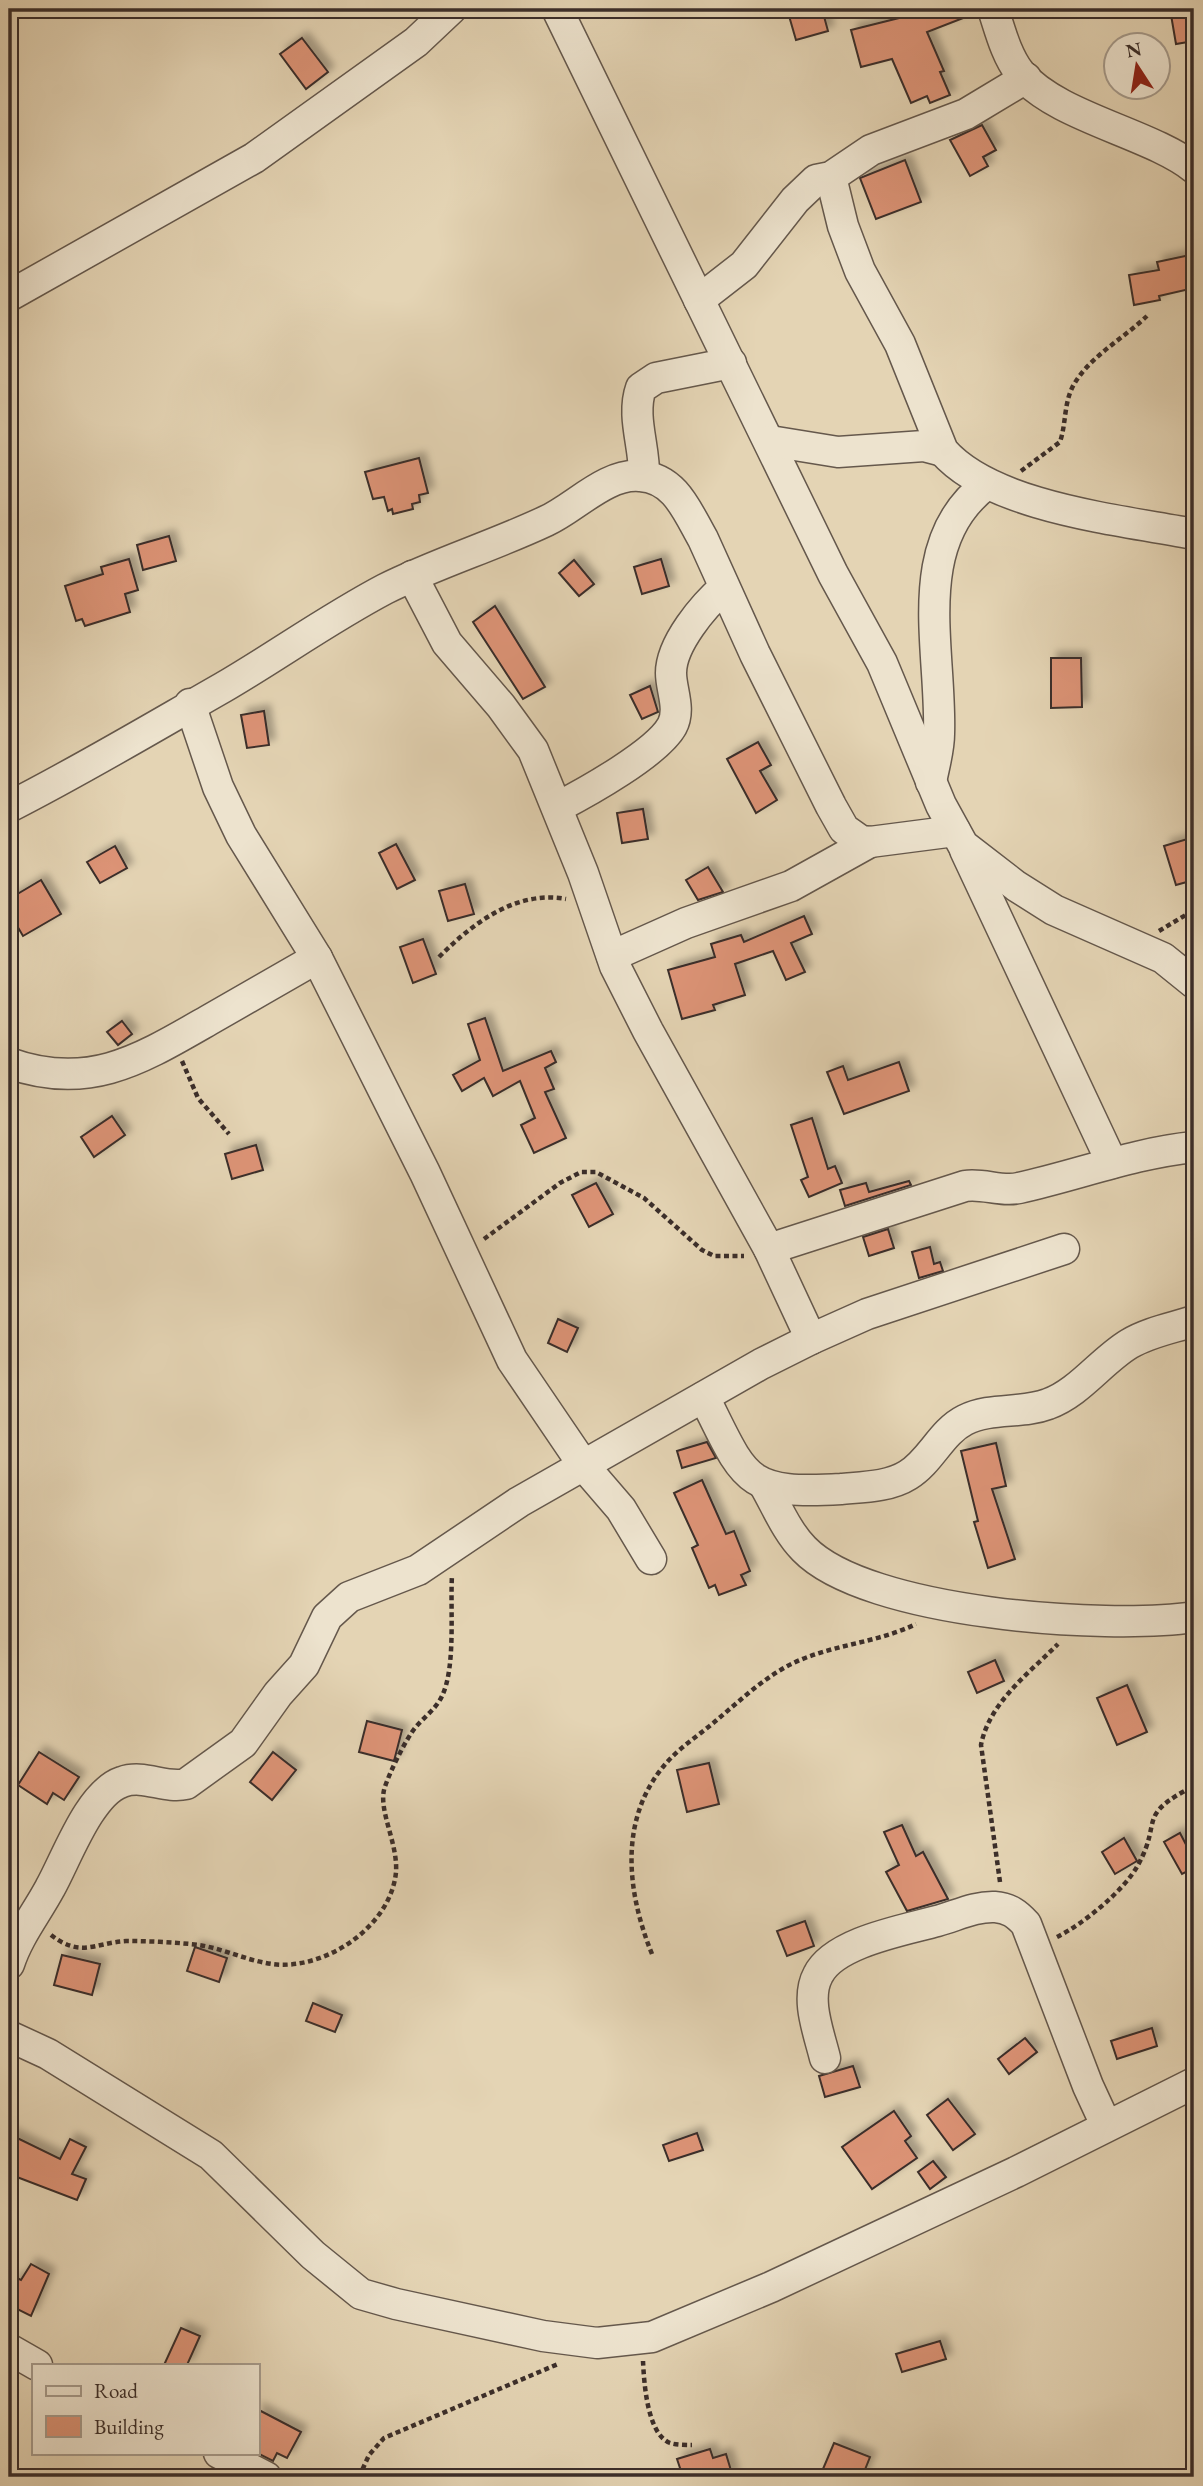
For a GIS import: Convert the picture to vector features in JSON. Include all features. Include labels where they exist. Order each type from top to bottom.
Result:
[{"type":"street","points":[[9,296],[191,197],[254,158],[416,42],[451,9]]},
{"type":"street","points":[[556,9],[833,574],[882,663],[931,782],[1112,1163]]},
{"type":"street","points":[[993,9],[1011,58],[1026,78],[1076,110],[1179,157],[1194,168]]},
{"type":"street","points":[[699,300],[744,265],[806,188],[816,180],[831,177],[871,150],[966,114],[1026,78]]},
{"type":"street","points":[[831,177],[843,226],[860,271],[900,344],[943,451],[954,464],[995,487],[1074,510],[1194,534]]},
{"type":"street","points":[[644,476],[643,446],[637,409],[641,388],[656,378],[731,363]]},
{"type":"street","points":[[769,441],[838,452],[924,446],[943,451]]},
{"type":"street","points":[[9,807],[220,689],[325,623],[412,576],[548,520],[615,480],[644,476],[658,478],[674,489],[703,539],[812,771],[844,829],[861,841],[870,842],[959,838],[1016,886],[1054,910],[1163,958],[1194,983]]},
{"type":"street","points":[[931,782],[939,735],[937,566],[944,539],[958,511],[995,487]]},
{"type":"street","points":[[412,576],[447,643],[501,706],[533,750],[558,807],[612,956],[648,1031],[769,1250],[811,1339]]},
{"type":"street","points":[[558,807],[612,777],[666,733],[676,713],[672,663],[700,610],[724,588]]},
{"type":"street","points":[[190,704],[218,787],[241,835],[317,958],[463,1254],[512,1360],[584,1466],[611,1497],[651,1559]]},
{"type":"street","points":[[612,956],[686,923],[791,886],[870,842]]},
{"type":"street","points":[[9,1063],[54,1076],[83,1075],[112,1069],[176,1040],[317,958]]},
{"type":"street","points":[[769,1250],[965,1186],[990,1184],[1016,1189],[1158,1151],[1194,1147]]},
{"type":"street","points":[[9,1964],[17,1943],[89,1814],[108,1792],[120,1782],[131,1780],[184,1785],[205,1773],[243,1743],[278,1693],[304,1665],[331,1611],[349,1597],[418,1570],[509,1508],[811,1339],[867,1314],[1064,1249]]},
{"type":"street","points":[[704,1397],[738,1460],[750,1476],[765,1486],[784,1491],[864,1487],[901,1479],[911,1474],[963,1421],[977,1415],[1048,1405],[1128,1344],[1194,1321]]},
{"type":"street","points":[[765,1486],[804,1549],[828,1567],[891,1594],[952,1607],[1083,1619],[1194,1617]]},
{"type":"street","points":[[825,2058],[812,1995],[816,1978],[825,1965],[853,1948],[901,1929],[980,1909],[1003,1908],[1014,1912],[1026,1924],[1037,1947],[1073,2049],[1106,2125]]},
{"type":"street","points":[[9,2036],[48,2054],[211,2155],[313,2255],[361,2294],[396,2304],[580,2341],[625,2342],[641,2339],[771,2287],[1016,2172],[1194,2083]]},
{"type":"street","points":[[9,2349],[35,2364]]},
{"type":"street","points":[[221,2454],[266,2477]]},
{"type":"path","points":[[995,487],[1060,442],[1069,397],[1084,372],[1147,316]]},
{"type":"path","points":[[439,957],[474,925],[508,906],[528,900],[548,896],[561,898],[596,912]]},
{"type":"path","points":[[1136,946],[1194,909]]},
{"type":"path","points":[[176,1040],[198,1098],[229,1134]]},
{"type":"path","points":[[463,1254],[560,1183],[581,1172],[596,1172],[644,1198],[689,1241],[715,1256],[751,1256],[769,1250]]},
{"type":"path","points":[[33,1918],[58,1941],[80,1949],[123,1941],[189,1944],[217,1947],[271,1964],[297,1965],[338,1952],[357,1938],[374,1920],[396,1878],[395,1846],[383,1804],[388,1779],[414,1730],[436,1707],[446,1688],[450,1656],[451,1547]]},
{"type":"path","points":[[652,1954],[638,1920],[630,1854],[635,1819],[656,1776],[671,1758],[769,1678],[796,1662],[826,1651],[886,1638],[952,1607]]},
{"type":"path","points":[[1003,1908],[981,1745],[984,1731],[990,1716],[1014,1688],[1083,1619]]},
{"type":"path","points":[[1037,1947],[1072,1929],[1128,1878],[1138,1866],[1152,1817],[1158,1808],[1194,1786]]},
{"type":"path","points":[[641,2339],[644,2384],[656,2430],[671,2443],[692,2445]]},
{"type":"path","points":[[359,2477],[369,2455],[384,2438],[561,2363],[580,2341]]},
{"type":"building","points":[[787,9],[822,9],[828,31],[796,40]]},
{"type":"building","points":[[895,9],[976,9],[976,13],[927,32],[944,71],[940,72],[950,95],[930,103],[927,96],[911,103],[892,59],[861,67],[851,30],[899,18]]},
{"type":"building","points":[[1170,9],[1194,9],[1194,41],[1176,44]]},
{"type":"building","points":[[302,38],[328,72],[306,89],[280,54]]},
{"type":"building","points":[[982,125],[996,150],[983,157],[988,166],[970,176],[950,140]]},
{"type":"building","points":[[905,160],[921,202],[876,219],[860,178]]},
{"type":"building","points":[[1190,255],[1194,288],[1159,296],[1160,300],[1134,305],[1129,275],[1159,270],[1157,262]]},
{"type":"building","points":[[419,458],[428,493],[419,495],[420,502],[412,504],[413,509],[393,514],[392,509],[388,511],[384,497],[373,499],[365,472]]},
{"type":"building","points":[[169,536],[176,561],[143,570],[137,545]]},
{"type":"building","points":[[129,559],[138,590],[125,594],[130,612],[85,626],[82,619],[76,621],[65,586],[103,574],[101,567]]},
{"type":"building","points":[[661,559],[669,586],[642,594],[634,567]]},
{"type":"building","points":[[574,560],[594,584],[579,596],[559,573]]},
{"type":"building","points":[[495,606],[545,687],[523,699],[473,622]]},
{"type":"building","points":[[1051,658],[1081,658],[1082,707],[1051,708]]},
{"type":"building","points":[[650,686],[658,712],[642,719],[630,695]]},
{"type":"building","points":[[264,711],[269,745],[247,748],[241,715]]},
{"type":"building","points":[[758,742],[771,765],[760,771],[777,800],[756,813],[727,759]]},
{"type":"building","points":[[643,809],[648,839],[622,843],[617,813]]},
{"type":"building","points":[[1194,837],[1194,880],[1176,885],[1164,846]]},
{"type":"building","points":[[396,844],[415,880],[397,889],[379,853]]},
{"type":"building","points":[[115,846],[127,868],[100,883],[87,862]]},
{"type":"building","points":[[708,867],[723,892],[698,900],[686,880]]},
{"type":"building","points":[[41,880],[61,914],[23,936],[9,912],[9,899]]},
{"type":"building","points":[[465,884],[474,914],[448,921],[439,891]]},
{"type":"building","points":[[804,916],[812,934],[791,943],[805,972],[786,980],[773,951],[735,964],[745,995],[713,1005],[715,1010],[682,1019],[668,970],[715,957],[711,944],[741,935],[744,942]]},
{"type":"building","points":[[423,939],[436,974],[413,983],[400,947]]},
{"type":"building","points":[[485,1018],[503,1071],[551,1051],[556,1062],[545,1068],[554,1089],[545,1092],[566,1138],[534,1153],[521,1125],[535,1118],[520,1081],[493,1096],[484,1078],[462,1091],[453,1075],[480,1060],[468,1024]]},
{"type":"building","points":[[122,1021],[132,1034],[118,1045],[107,1032]]},
{"type":"building","points":[[899,1062],[909,1091],[844,1114],[827,1072],[843,1066],[848,1080]]},
{"type":"building","points":[[112,1116],[125,1135],[94,1157],[81,1137]]},
{"type":"building","points":[[812,1118],[828,1169],[835,1166],[842,1183],[809,1197],[801,1180],[808,1177],[791,1125]]},
{"type":"building","points":[[256,1145],[263,1170],[232,1179],[225,1154]]},
{"type":"building","points":[[909,1181],[911,1185],[845,1206],[840,1190],[866,1183],[869,1192]]},
{"type":"building","points":[[596,1183],[613,1214],[589,1227],[572,1195]]},
{"type":"building","points":[[888,1229],[894,1248],[869,1256],[863,1237]]},
{"type":"building","points":[[930,1247],[934,1264],[940,1262],[943,1271],[919,1278],[912,1252]]},
{"type":"building","points":[[558,1319],[578,1328],[567,1352],[548,1343]]},
{"type":"building","points":[[707,1442],[716,1458],[682,1468],[677,1451]]},
{"type":"building","points":[[996,1443],[1006,1486],[992,1489],[1015,1559],[988,1568],[974,1522],[978,1521],[961,1451]]},
{"type":"building","points":[[702,1480],[726,1534],[734,1531],[750,1571],[741,1575],[746,1585],[719,1595],[715,1585],[709,1588],[692,1548],[698,1545],[674,1493]]},
{"type":"building","points":[[995,1660],[1004,1681],[977,1693],[968,1672]]},
{"type":"building","points":[[1127,1685],[1147,1732],[1117,1745],[1097,1698]]},
{"type":"building","points":[[367,1721],[402,1730],[394,1761],[359,1752]]},
{"type":"building","points":[[39,1752],[79,1777],[64,1800],[53,1793],[47,1804],[18,1785]]},
{"type":"building","points":[[273,1752],[296,1770],[272,1800],[250,1782]]},
{"type":"building","points":[[709,1763],[719,1804],[687,1812],[677,1770]]},
{"type":"building","points":[[902,1825],[916,1856],[923,1852],[948,1899],[907,1911],[886,1872],[899,1865],[884,1832]]},
{"type":"building","points":[[1180,1833],[1194,1860],[1194,1868],[1182,1874],[1164,1842]]},
{"type":"building","points":[[1124,1838],[1137,1861],[1115,1874],[1102,1852]]},
{"type":"building","points":[[805,1921],[814,1946],[787,1956],[777,1931]]},
{"type":"building","points":[[195,1947],[227,1958],[219,1982],[187,1971]]},
{"type":"building","points":[[62,1955],[100,1964],[92,1995],[54,1985]]},
{"type":"building","points":[[313,2003],[342,2015],[335,2032],[306,2021]]},
{"type":"building","points":[[1152,2028],[1157,2046],[1117,2059],[1111,2041]]},
{"type":"building","points":[[1025,2038],[1037,2052],[1009,2074],[998,2059]]},
{"type":"building","points":[[853,2066],[860,2087],[825,2097],[819,2076]]},
{"type":"building","points":[[948,2099],[975,2134],[953,2150],[927,2115]]},
{"type":"building","points":[[894,2111],[911,2136],[905,2141],[917,2158],[872,2189],[842,2147]]},
{"type":"building","points":[[697,2133],[703,2150],[669,2161],[663,2145]]},
{"type":"building","points":[[9,2134],[60,2159],[70,2139],[86,2147],[72,2174],[86,2179],[77,2200],[9,2174]]},
{"type":"building","points":[[933,2161],[946,2177],[930,2189],[918,2172]]},
{"type":"building","points":[[31,2264],[49,2274],[31,2316],[9,2305],[9,2295],[17,2278],[21,2280]]},
{"type":"building","points":[[181,2328],[200,2336],[187,2364],[164,2364]]},
{"type":"building","points":[[940,2341],[946,2359],[902,2372],[896,2354]]},
{"type":"building","points":[[259,2410],[301,2432],[287,2458],[277,2453],[273,2461],[259,2454]]},
{"type":"building","points":[[834,2443],[870,2457],[862,2477],[844,2477],[823,2469]]},
{"type":"building","points":[[710,2449],[713,2458],[726,2454],[733,2477],[683,2477],[677,2459]]}]
